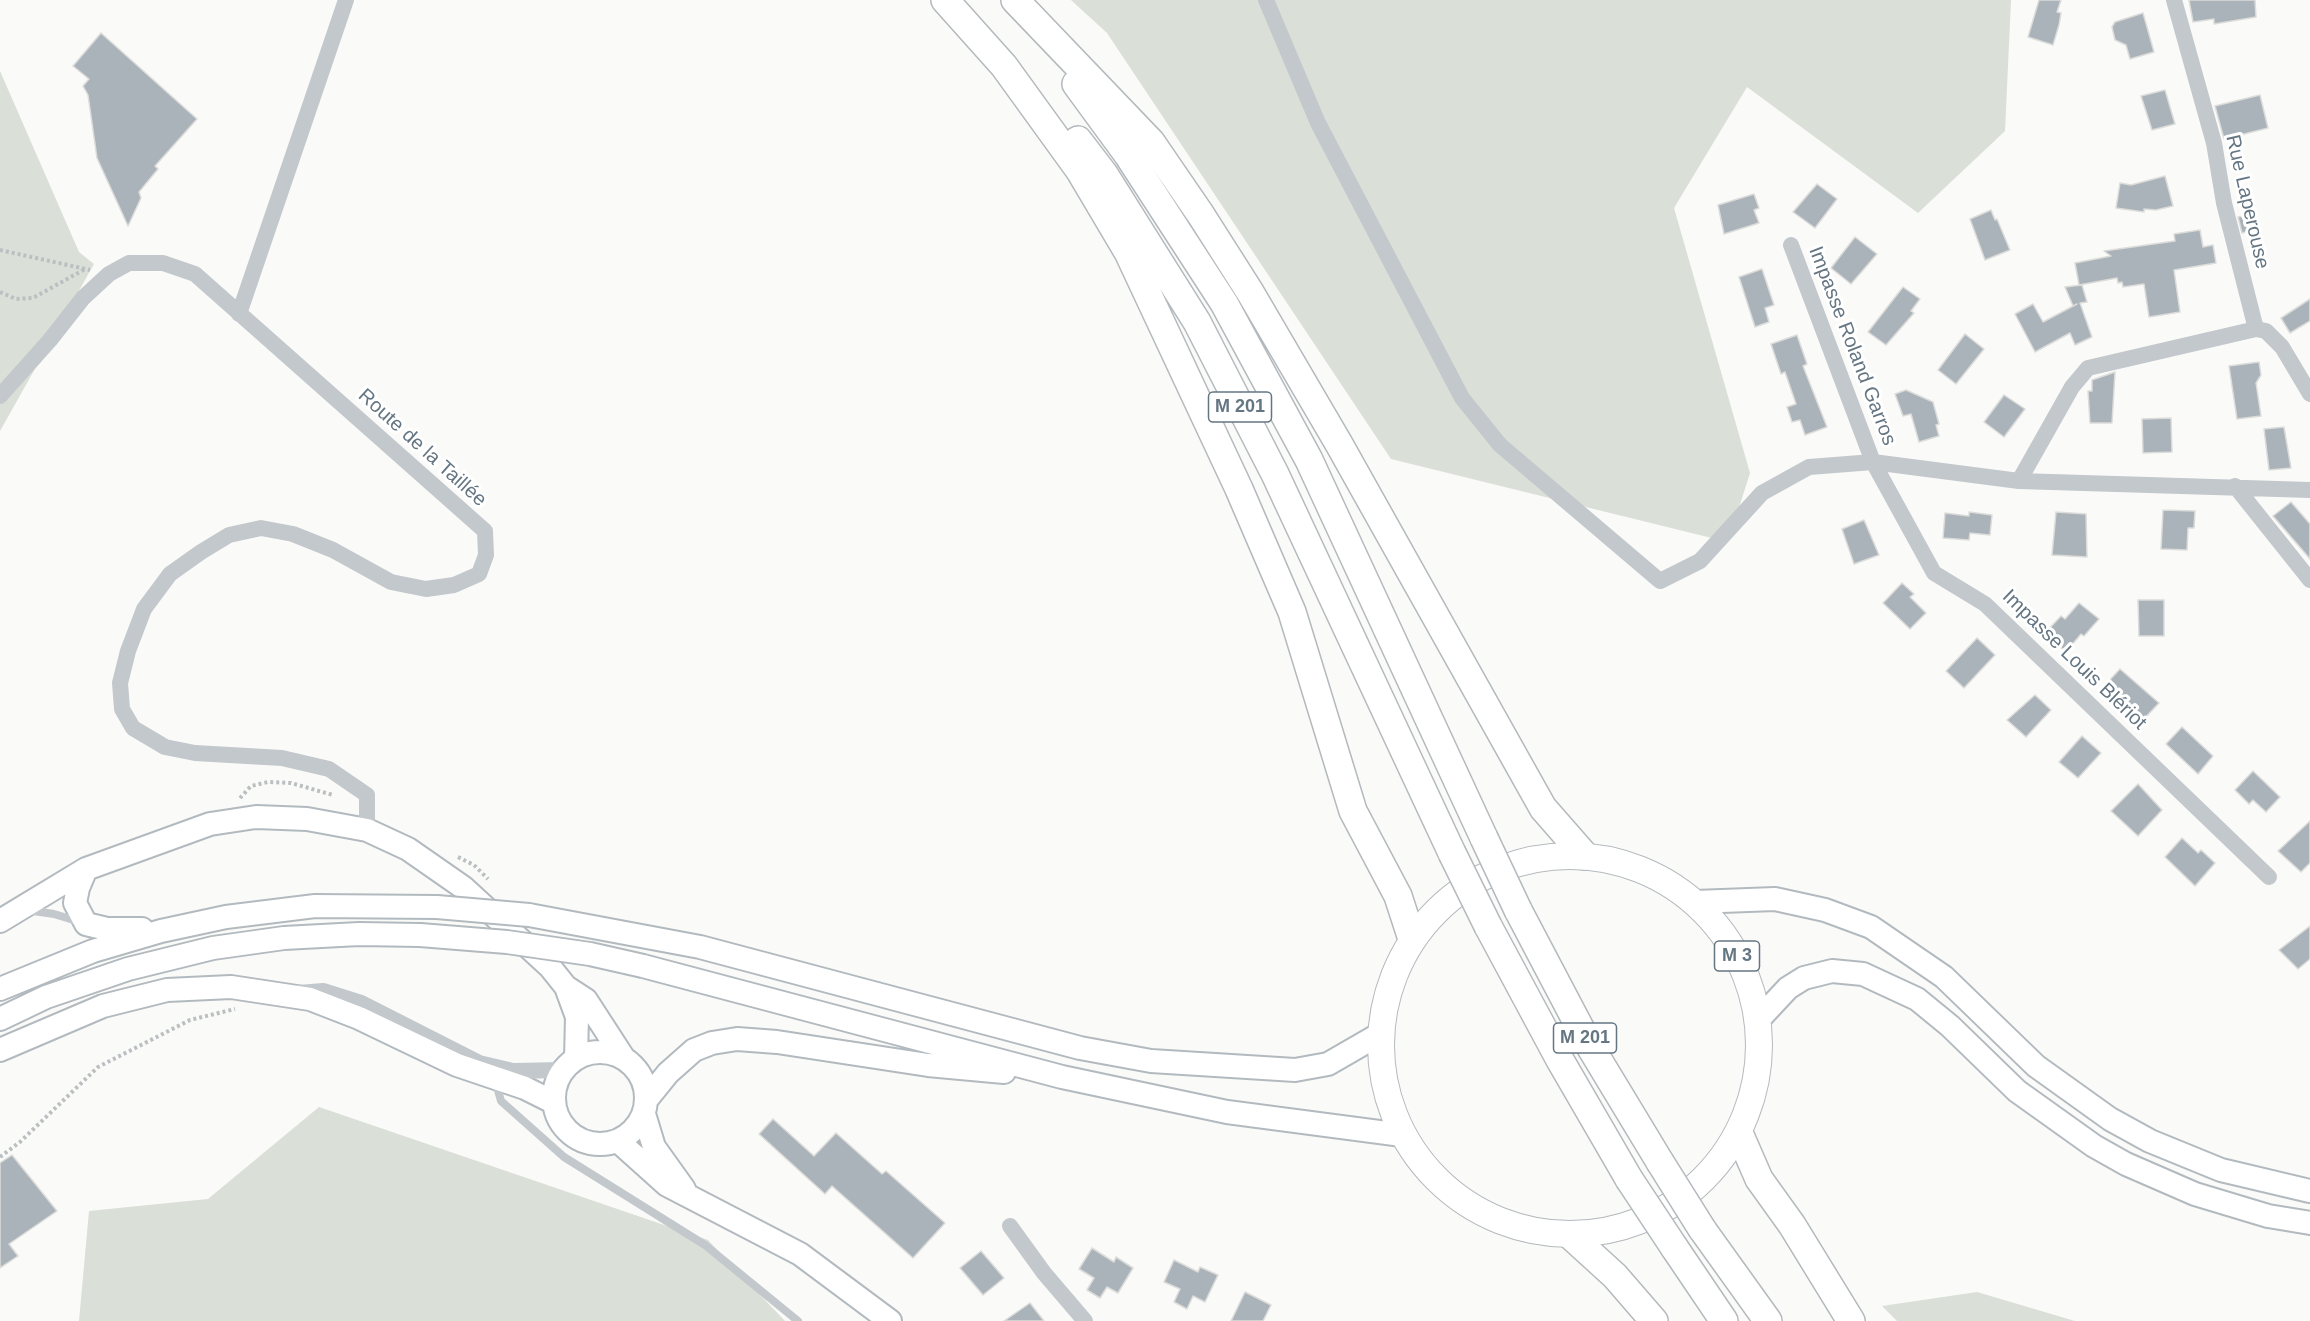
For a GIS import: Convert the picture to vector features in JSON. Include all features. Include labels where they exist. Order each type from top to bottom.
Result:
[{"type":"highway","points":[[945,0],[1011,75],[1080,171],[1128,252],[1239,489],[1292,612],[1353,811],[1398,896],[1412,939]]},
{"type":"highway","name":"M 201","points":[[963,0],[1003,43],[1104,174],[1197,322],[1275,474],[1488,926],[1560,1060],[1629,1179],[1724,1321]]},
{"type":"highway","points":[[1014,0],[1151,142],[1201,215],[1250,292],[1339,444],[1543,808],[1585,856]]},
{"type":"highway","name":"M 201","points":[[1014,0],[1128,155],[1224,303],[1309,460],[1518,910],[1588,1043],[1702,1229],[1768,1321]]},
{"type":"highway","points":[[1739,1133],[1759,1179],[1792,1225],[1851,1321]]},
{"type":"highway","points":[[1570,1235],[1615,1276],[1654,1321]]},
{"type":"main road","points":[[9,915],[86,869],[210,824],[256,817],[368,821],[464,888],[550,967],[566,987],[586,1000],[623,1057],[641,1075],[654,1147],[689,1195]]},
{"type":"main road","name":"M 3","points":[[1585,856],[1624,863],[1662,879],[1695,902],[1725,935],[1747,975],[1759,1018],[1760,1058],[1754,1096],[1739,1133],[1709,1175],[1669,1207],[1621,1228],[1570,1235],[1529,1231],[1490,1218],[1448,1190],[1425,1168],[1402,1135],[1389,1103],[1381,1069],[1380,1034],[1389,984],[1412,939],[1445,901],[1487,874],[1535,858],[1585,856]]},
{"type":"main road","points":[[86,869],[75,903],[87,924],[107,929],[161,931]]},
{"type":"main road","points":[[1695,902],[1775,899],[1825,910],[1871,927],[1944,977],[2036,1066],[2110,1119],[2160,1145],[2221,1170],[2310,1191]]},
{"type":"main road","points":[[0,989],[26,976],[93,951],[161,931],[226,917],[315,906],[437,907],[529,915],[700,947],[1080,1048],[1151,1060],[1294,1070],[1328,1064],[1380,1034]]},
{"type":"main road","points":[[0,1020],[46,997],[128,969],[213,948],[284,938],[420,935],[590,954],[644,966],[1062,1077],[1227,1113],[1402,1135]]},
{"type":"main road","points":[[1759,1018],[1788,988],[1804,978],[1832,971],[1863,974],[1917,999],[1950,1026],[2017,1091],[2094,1146],[2135,1168],[2194,1194],[2268,1216],[2310,1224]]},
{"type":"main road","points":[[0,1050],[103,1006],[167,990],[231,987],[310,999],[359,1018],[457,1065],[525,1088],[553,1102]]},
{"type":"main road","points":[[566,987],[577,1017],[569,1064],[557,1080],[553,1102],[557,1116],[565,1129],[576,1138],[604,1144],[618,1141],[638,1125],[646,1107],[668,1073],[694,1050],[712,1043],[736,1039],[777,1042],[928,1065],[1062,1077]]},
{"type":"main road","points":[[569,1064],[600,1051],[623,1057]]},
{"type":"main road","points":[[618,1141],[667,1185],[800,1254],[890,1321]]},
{"type":"street","points":[[239,314],[346,0]]},
{"type":"street","points":[[1266,0],[1318,123],[1462,398],[1500,446],[1660,581],[1700,561],[1762,493],[1809,467],[1873,462],[2019,481],[2310,490]]},
{"type":"street","name":"Rue Laperouse","points":[[2174,0],[2214,144],[2224,203],[2256,329]]},
{"type":"street","name":"Impasse Roland Garros","points":[[1791,245],[1873,462]]},
{"type":"street","name":"Route de la Taillée","points":[[0,396],[50,340],[83,298],[109,274],[129,263],[163,263],[195,274],[484,531],[486,555],[479,574],[454,585],[426,589],[391,582],[333,550],[294,534],[261,528],[229,535],[170,574],[144,609],[128,651],[120,683],[122,709],[133,728],[165,747],[195,753],[282,758],[329,770],[367,795],[368,821]]},
{"type":"street","points":[[2019,481],[2072,387],[2088,368],[2256,329],[2266,331],[2282,347],[2310,394]]},
{"type":"street","name":"Impasse Louis Blériot","points":[[1873,462],[1934,573],[1985,604],[2269,877]]},
{"type":"street","points":[[2235,486],[2310,580]]},
{"type":"street","points":[[289,996],[323,991],[361,1003],[479,1063],[513,1071],[569,1064]]},
{"type":"street","points":[[1010,1226],[1044,1273],[1085,1321]]},
{"type":"lane","points":[[9,915],[54,914],[87,924]]},
{"type":"lane","points":[[495,1078],[501,1101],[564,1157],[705,1245],[798,1321]]},
{"type":"path","points":[[0,250],[109,274]]},
{"type":"path","points":[[0,292],[16,299],[33,298],[86,269]]},
{"type":"path","points":[[237,801],[251,786],[268,782],[291,783],[323,790],[368,821]]},
{"type":"path","points":[[453,854],[474,865],[490,881]]},
{"type":"path","points":[[0,1157],[20,1142],[98,1066],[190,1020],[244,1007]]},
{"type":"shaded area","points":[[1071,0],[2011,0],[2005,131],[1918,213],[1747,87],[1674,208],[1750,473],[1728,542],[1391,459],[1107,33]]},
{"type":"shaded area","points":[[0,71],[79,252],[94,264],[0,431]]},
{"type":"shaded area","points":[[319,1107],[708,1240],[785,1321],[79,1321],[89,1211],[208,1199]]},
{"type":"shaded area","points":[[1977,1292],[2075,1321],[1897,1321],[1882,1306]]},
{"type":"building","points":[[2039,0],[2061,0],[2057,12],[2061,13],[2059,25],[2053,45],[2028,37]]},
{"type":"building","points":[[2189,0],[2255,0],[2256,17],[2214,24],[2214,19],[2193,22]]},
{"type":"building","points":[[2143,13],[2154,52],[2130,59],[2126,45],[2115,40],[2112,27],[2115,22]]},
{"type":"building","points":[[101,33],[197,119],[155,166],[158,169],[139,192],[141,198],[128,226],[97,158],[88,95],[83,86],[89,79],[73,66]]},
{"type":"building","points":[[2165,90],[2175,124],[2152,130],[2141,96]]},
{"type":"building","points":[[2260,95],[2268,128],[2224,139],[2215,106]]},
{"type":"building","points":[[2165,176],[2173,206],[2156,210],[2144,209],[2144,212],[2116,208],[2120,183],[2131,185]]},
{"type":"building","points":[[1817,184],[1837,199],[1815,228],[1793,212]]},
{"type":"building","points":[[1754,194],[1759,208],[1754,210],[1759,223],[1724,234],[1718,205]]},
{"type":"building","points":[[1991,210],[2010,250],[1985,260],[1970,219]]},
{"type":"building","points":[[2255,214],[2259,229],[2242,233],[2238,217]]},
{"type":"building","points":[[2200,230],[2203,247],[2213,245],[2216,263],[2174,270],[2180,312],[2149,317],[2144,284],[2123,287],[2122,282],[2118,283],[2117,278],[2079,285],[2075,263],[2111,256],[2104,251],[2175,241],[2174,234]]},
{"type":"building","points":[[1855,237],[1877,254],[1851,284],[1831,268]]},
{"type":"building","points":[[1762,269],[1774,305],[1765,308],[1769,322],[1755,327],[1739,277]]},
{"type":"building","points":[[2082,285],[2087,302],[2080,303],[2092,337],[2075,345],[2070,333],[2035,352],[2015,314],[2033,304],[2043,322],[2077,304],[2073,306],[2065,287]]},
{"type":"building","points":[[1903,287],[1920,299],[1911,311],[1914,313],[1886,345],[1868,332]]},
{"type":"building","points":[[2310,299],[2310,321],[2290,333],[2281,318]]},
{"type":"building","points":[[1965,334],[1984,349],[1956,384],[1938,370]]},
{"type":"building","points":[[1797,335],[1807,364],[1803,366],[1827,427],[1805,435],[1800,420],[1792,422],[1787,407],[1796,404],[1785,372],[1781,374],[1771,344]]},
{"type":"building","points":[[2259,362],[2261,375],[2256,383],[2261,416],[2237,419],[2229,366]]},
{"type":"building","points":[[2115,372],[2112,423],[2090,423],[2088,391],[2092,391],[2092,380]]},
{"type":"building","points":[[1906,390],[1933,402],[1939,424],[1936,425],[1939,436],[1919,442],[1911,414],[1903,416],[1895,394]]},
{"type":"building","points":[[2004,395],[2025,409],[2004,437],[1984,422]]},
{"type":"building","points":[[2171,418],[2172,452],[2143,453],[2142,419]]},
{"type":"building","points":[[2284,427],[2291,468],[2269,470],[2264,429]]},
{"type":"building","points":[[2291,502],[2310,524],[2310,559],[2273,516]]},
{"type":"building","points":[[2163,510],[2195,511],[2194,528],[2188,528],[2187,550],[2161,549]]},
{"type":"building","points":[[1969,512],[1992,515],[1990,535],[1970,533],[1969,540],[1943,538],[1945,513],[1969,516]]},
{"type":"building","points":[[2056,512],[2086,514],[2087,557],[2052,555]]},
{"type":"building","points":[[1864,520],[1879,555],[1854,564],[1842,529]]},
{"type":"building","points":[[1902,583],[1914,594],[1910,597],[1926,613],[1910,629],[1883,603]]},
{"type":"building","points":[[2138,600],[2164,600],[2164,636],[2139,636]]},
{"type":"building","points":[[2079,603],[2099,619],[2084,636],[2081,634],[2066,652],[2045,633],[2061,616],[2065,619]]},
{"type":"building","points":[[1977,638],[1995,655],[1964,688],[1946,671]]},
{"type":"building","points":[[2120,669],[2159,703],[2141,722],[2128,711],[2132,707],[2106,684]]},
{"type":"building","points":[[2035,695],[2051,710],[2026,737],[2007,720]]},
{"type":"building","points":[[2182,727],[2213,756],[2198,774],[2166,744]]},
{"type":"building","points":[[2082,736],[2101,753],[2078,778],[2059,762]]},
{"type":"building","points":[[2253,771],[2280,797],[2266,812],[2253,800],[2249,804],[2235,790]]},
{"type":"building","points":[[2138,784],[2162,810],[2138,836],[2111,811]]},
{"type":"building","points":[[2310,821],[2310,863],[2301,872],[2278,851]]},
{"type":"building","points":[[2182,838],[2198,853],[2201,850],[2215,863],[2195,886],[2165,857]]},
{"type":"building","points":[[2310,926],[2310,959],[2298,969],[2279,950]]},
{"type":"building","points":[[773,1119],[814,1156],[836,1133],[882,1174],[886,1171],[945,1223],[913,1258],[832,1186],[825,1194],[759,1134]]},
{"type":"building","points":[[12,1155],[57,1211],[9,1244],[18,1256],[0,1268],[0,1163]]},
{"type":"building","points":[[1092,1248],[1114,1262],[1116,1257],[1133,1268],[1118,1293],[1107,1287],[1100,1298],[1087,1290],[1094,1278],[1079,1269]]},
{"type":"building","points":[[981,1251],[1004,1278],[983,1295],[960,1268]]},
{"type":"building","points":[[1174,1260],[1198,1272],[1200,1267],[1218,1275],[1205,1302],[1193,1296],[1187,1309],[1174,1302],[1180,1289],[1164,1282]]},
{"type":"building","points":[[1245,1292],[1271,1305],[1263,1321],[1231,1321]]},
{"type":"building","points":[[1030,1303],[1044,1321],[1004,1321]]}]
